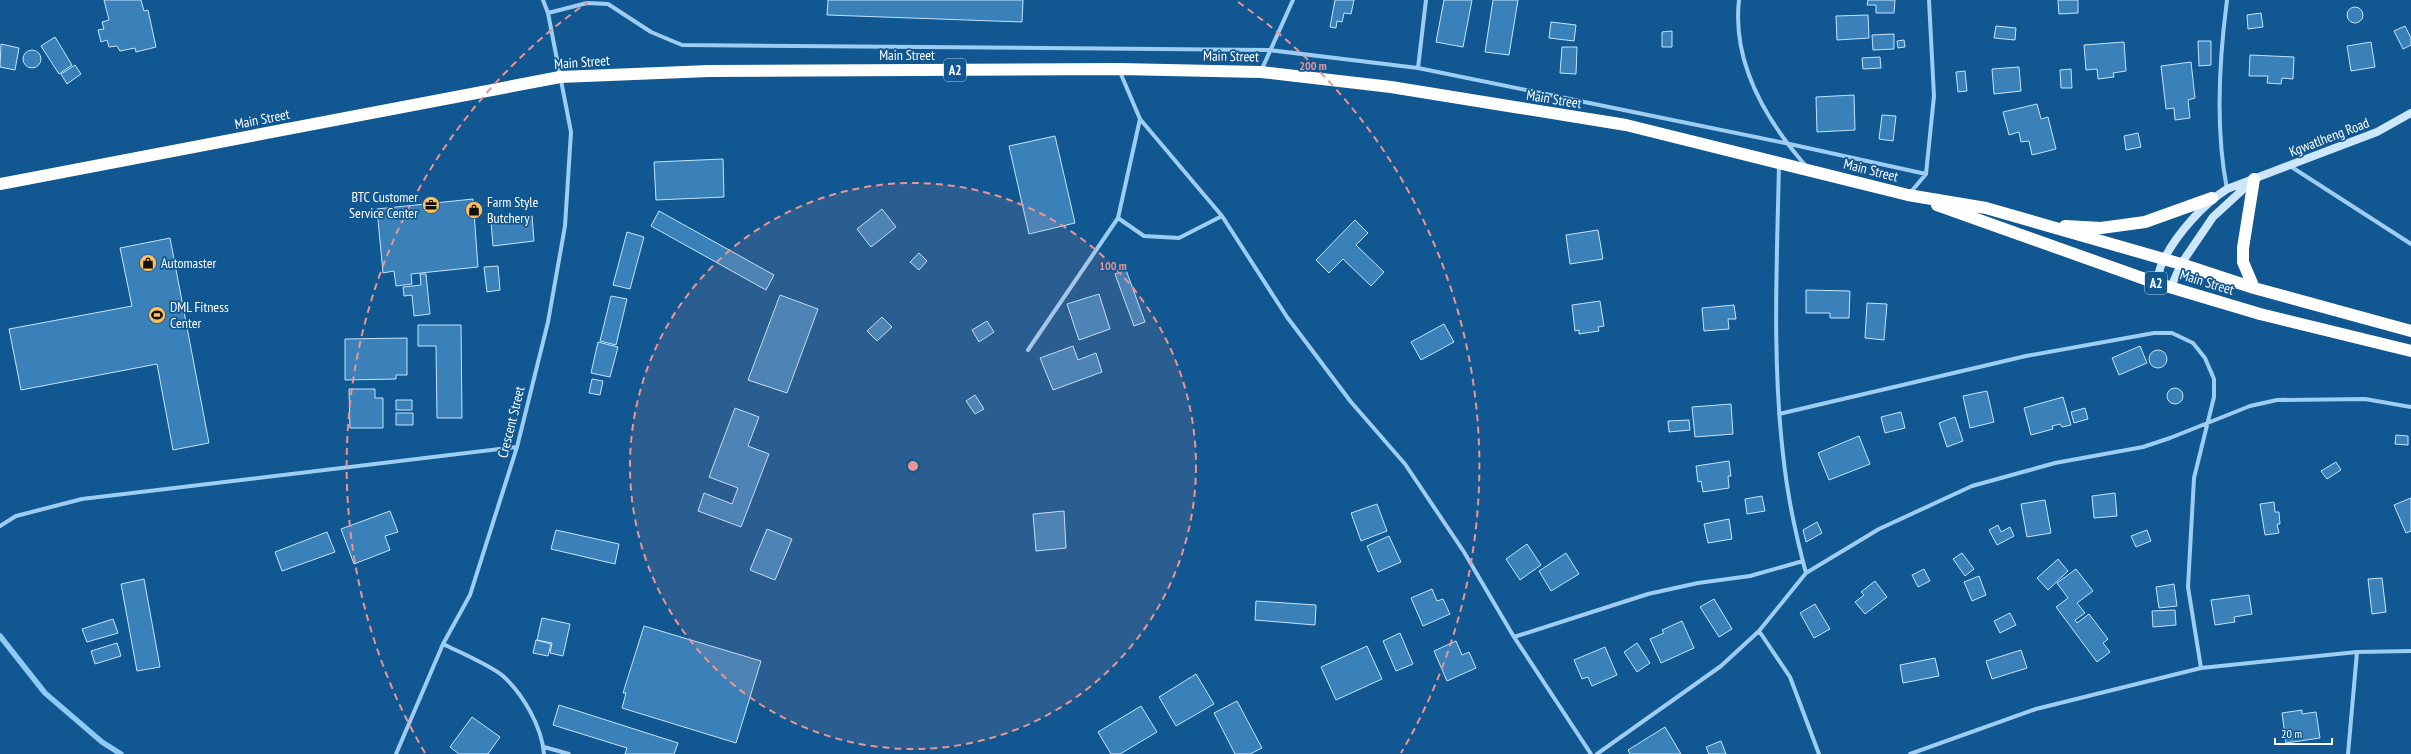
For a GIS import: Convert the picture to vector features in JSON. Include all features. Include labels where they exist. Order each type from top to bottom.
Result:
[{"type":"highway","name":"Main Street","points":[[0,184],[560,77],[709,71],[1119,69],[1261,72],[1391,87],[1626,125],[1908,195],[1986,208],[2181,264],[2254,288],[2411,331]]},
{"type":"highway","points":[[2254,179],[2243,248],[2243,262],[2254,288]]},
{"type":"highway","name":"Main Street","points":[[1908,195],[2156,283],[2260,314],[2411,351]]},
{"type":"highway","points":[[2044,225],[2101,228],[2145,222],[2212,198]]},
{"type":"street","name":"Crescent Street","points":[[396,754],[443,644],[470,595],[517,447],[548,322],[566,226],[571,132],[548,13],[543,0]]},
{"type":"street","points":[[1261,72],[1269,50],[1293,0]]},
{"type":"street","points":[[1418,68],[1426,0]]},
{"type":"street","points":[[1739,0],[1738,11],[1741,54],[1752,84],[1785,143],[1808,170]]},
{"type":"street","points":[[1908,195],[1926,174],[1934,96],[1929,0]]},
{"type":"street","points":[[2227,0],[2222,41],[2220,103],[2227,189]]},
{"type":"street","points":[[548,13],[587,3],[608,4],[651,32],[682,45],[1269,50],[1418,68],[1785,143],[1926,174]]},
{"type":"street","points":[[1119,69],[1140,119],[1222,216],[1292,323],[1351,402],[1405,464],[1464,552],[1514,637],[1591,754]]},
{"type":"street","name":"Kgwatlheng Road","points":[[2156,283],[2163,260],[2190,222],[2212,198],[2227,189],[2377,132],[2411,113]]},
{"type":"street","points":[[1028,350],[1118,218],[1140,119]]},
{"type":"street","points":[[1779,164],[1776,302],[1779,414],[1783,456],[1806,573]]},
{"type":"street","points":[[2290,166],[2411,244]]},
{"type":"street","name":"Kgwatlheng Road","points":[[2171,287],[2181,264],[2213,217],[2254,179]]},
{"type":"street","points":[[1118,218],[1144,236],[1179,238],[1222,216]]},
{"type":"street","points":[[1779,414],[2026,356],[2154,333],[2172,333],[2193,343],[2205,358],[2214,379],[2214,397],[2194,478],[2188,586],[2201,668]]},
{"type":"street","points":[[1597,754],[1721,666],[1759,631],[1806,573],[1879,529],[1972,486],[2056,463],[2143,447],[2250,406],[2277,400],[2365,399],[2411,407]]},
{"type":"street","points":[[0,526],[16,516],[82,499],[517,447]]},
{"type":"street","points":[[1514,637],[1648,594],[1750,576],[1803,561]]},
{"type":"street","points":[[1759,631],[1790,677],[1820,754]]},
{"type":"street","points":[[443,644],[502,675],[525,702],[544,747],[544,754]]},
{"type":"street","points":[[1910,754],[2036,708],[2201,668],[2357,652],[2411,650]]},
{"type":"street","points":[[2348,754],[2357,652]]},
{"type":"street","points":[[544,747],[569,754]]},
{"type":"building","points":[[104,0],[141,0],[144,11],[148,10],[156,47],[136,52],[135,48],[120,51],[117,46],[109,47],[107,40],[101,42],[98,30],[104,29],[102,22],[109,20]]},
{"type":"building","points":[[828,0],[1023,0],[1022,22],[827,15]]},
{"type":"building","points":[[1335,0],[1354,0],[1351,14],[1344,13],[1342,22],[1337,21],[1336,28],[1330,27]]},
{"type":"building","points":[[1444,0],[1472,0],[1463,47],[1436,42]]},
{"type":"building","points":[[1493,0],[1518,0],[1509,55],[1485,52]]},
{"type":"building","points":[[1868,0],[1895,0],[1894,13],[1876,13],[1876,5],[1867,5]]},
{"type":"building","points":[[2058,0],[2078,0],[2078,13],[2059,14]]},
{"type":"building","points":[[2355,7],[2362,12],[2363,15],[2358,22],[2355,23],[2348,18],[2347,15],[2352,8]]},
{"type":"building","points":[[2261,13],[2263,27],[2248,29],[2247,15]]},
{"type":"building","points":[[1868,15],[1869,38],[1837,40],[1836,16]]},
{"type":"building","points":[[1551,22],[1576,25],[1574,41],[1549,38]]},
{"type":"building","points":[[1996,26],[2016,28],[2015,40],[1994,38]]},
{"type":"building","points":[[2405,26],[2411,38],[2411,45],[2403,49],[2394,31]]},
{"type":"building","points":[[1672,31],[1672,47],[1662,47],[1662,32]]},
{"type":"building","points":[[1894,34],[1894,49],[1873,50],[1872,35]]},
{"type":"building","points":[[55,37],[72,65],[59,74],[41,46]]},
{"type":"building","points":[[1904,40],[1905,47],[1898,48],[1897,41]]},
{"type":"building","points":[[2198,41],[2211,41],[2211,65],[2199,66]]},
{"type":"building","points":[[2124,42],[2126,71],[2113,73],[2114,77],[2098,79],[2097,69],[2086,70],[2084,45]]},
{"type":"building","points":[[2371,42],[2375,67],[2351,71],[2347,46]]},
{"type":"building","points":[[1,44],[19,48],[15,70],[0,67]]},
{"type":"building","points":[[1562,47],[1577,47],[1576,74],[1560,73]]},
{"type":"building","points":[[28,50],[36,50],[41,55],[39,66],[36,68],[28,68],[23,63],[23,55]]},
{"type":"building","points":[[2250,55],[2294,57],[2293,79],[2282,78],[2281,84],[2267,83],[2268,76],[2249,76]]},
{"type":"building","points":[[1880,57],[1881,68],[1863,69],[1862,58]]},
{"type":"building","points":[[2191,62],[2195,98],[2188,100],[2190,118],[2175,120],[2174,108],[2166,109],[2161,66]]},
{"type":"building","points":[[75,65],[81,74],[67,84],[61,74]]},
{"type":"building","points":[[2019,67],[2021,91],[1994,94],[1992,69]]},
{"type":"building","points":[[2071,69],[2072,88],[2061,88],[2060,70]]},
{"type":"building","points":[[1965,71],[1967,91],[1958,92],[1956,72]]},
{"type":"building","points":[[1854,95],[1855,130],[1817,132],[1816,97]]},
{"type":"building","points":[[2037,104],[2041,119],[2048,117],[2056,149],[2032,155],[2029,141],[2021,142],[2019,132],[2009,135],[2003,112]]},
{"type":"building","points":[[1882,115],[1896,116],[1893,141],[1879,139]]},
{"type":"building","points":[[2138,133],[2141,147],[2126,150],[2124,136]]},
{"type":"building","points":[[1055,136],[1075,223],[1029,234],[1009,146]]},
{"type":"building","points":[[723,159],[724,197],[656,200],[654,162]]},
{"type":"building","points":[[473,199],[478,267],[411,274],[412,284],[396,286],[394,271],[383,273],[377,209]]},
{"type":"building","points":[[882,209],[896,227],[871,247],[857,229]]},
{"type":"building","points":[[659,211],[774,275],[766,290],[651,226]]},
{"type":"building","points":[[532,216],[534,241],[493,246],[491,221]]},
{"type":"building","points":[[1355,220],[1368,233],[1356,245],[1384,272],[1371,286],[1343,259],[1329,273],[1316,260]]},
{"type":"building","points":[[1598,230],[1603,259],[1570,264],[1566,235]]},
{"type":"building","points":[[627,232],[644,237],[630,289],[613,285]]},
{"type":"building","points":[[170,238],[209,443],[173,450],[157,364],[21,390],[9,329],[132,306],[120,248]]},
{"type":"building","points":[[919,253],[927,261],[919,270],[910,262]]},
{"type":"building","points":[[498,266],[500,290],[487,292],[484,267]]},
{"type":"building","points":[[1126,270],[1145,322],[1134,326],[1115,274]]},
{"type":"building","points":[[420,274],[426,274],[430,314],[414,316],[412,295],[404,296],[403,287],[421,285]]},
{"type":"building","points":[[1806,290],[1850,291],[1849,318],[1830,318],[1830,313],[1806,313]]},
{"type":"building","points":[[1099,294],[1110,329],[1079,340],[1067,304]]},
{"type":"building","points":[[780,295],[818,309],[787,393],[748,380]]},
{"type":"building","points":[[611,296],[627,299],[616,345],[600,341]]},
{"type":"building","points":[[1600,301],[1604,326],[1598,327],[1599,331],[1579,334],[1579,330],[1575,331],[1572,305]]},
{"type":"building","points":[[1867,303],[1887,304],[1884,340],[1865,338]]},
{"type":"building","points":[[1734,305],[1736,319],[1728,319],[1729,329],[1704,331],[1702,308]]},
{"type":"building","points":[[882,317],[892,327],[877,341],[867,331]]},
{"type":"building","points":[[987,321],[994,332],[979,342],[972,330]]},
{"type":"building","points":[[1444,324],[1454,342],[1421,360],[1411,342]]},
{"type":"building","points":[[418,325],[461,325],[462,418],[437,418],[436,346],[418,346]]},
{"type":"building","points":[[407,338],[407,375],[396,375],[396,379],[345,380],[345,339]]},
{"type":"building","points":[[598,342],[618,347],[610,377],[591,373]]},
{"type":"building","points":[[1073,346],[1078,360],[1096,353],[1102,372],[1053,390],[1040,358]]},
{"type":"building","points":[[2140,346],[2147,363],[2119,375],[2112,358]]},
{"type":"building","points":[[2158,350],[2164,353],[2167,359],[2164,365],[2158,368],[2152,365],[2149,359],[2152,353]]},
{"type":"building","points":[[592,379],[603,381],[600,395],[589,393]]},
{"type":"building","points":[[2175,388],[2181,390],[2183,396],[2181,402],[2175,404],[2169,402],[2167,396],[2169,390]]},
{"type":"building","points":[[349,389],[375,389],[375,398],[383,398],[383,428],[350,428]]},
{"type":"building","points":[[1987,391],[1994,422],[1970,428],[1963,396]]},
{"type":"building","points":[[975,395],[984,409],[975,414],[966,401]]},
{"type":"building","points":[[2063,397],[2071,425],[2062,427],[2060,424],[2052,426],[2053,429],[2031,435],[2024,408]]},
{"type":"building","points":[[396,400],[412,400],[412,410],[396,410]]},
{"type":"building","points":[[1731,404],[1733,434],[1695,437],[1692,407]]},
{"type":"building","points":[[735,408],[759,417],[748,446],[769,454],[741,527],[698,511],[704,493],[732,504],[738,488],[709,477]]},
{"type":"building","points":[[2085,408],[2088,419],[2074,423],[2071,412]]},
{"type":"building","points":[[1901,412],[1905,428],[1885,433],[1881,417]]},
{"type":"building","points":[[396,413],[413,413],[413,425],[396,425]]},
{"type":"building","points":[[1955,417],[1963,441],[1947,447],[1939,423]]},
{"type":"building","points":[[1689,420],[1690,430],[1669,432],[1668,421]]},
{"type":"building","points":[[2396,435],[2408,436],[2408,445],[2395,444]]},
{"type":"building","points":[[1859,436],[1870,464],[1829,480],[1818,453]]},
{"type":"building","points":[[1729,461],[1731,476],[1728,476],[1729,488],[1703,492],[1701,481],[1698,482],[1696,466]]},
{"type":"building","points":[[2336,462],[2341,470],[2327,479],[2321,471]]},
{"type":"building","points":[[2115,493],[2117,516],[2094,518],[2092,496]]},
{"type":"building","points":[[1762,496],[1765,511],[1747,514],[1745,499]]},
{"type":"building","points":[[2411,498],[2411,531],[2406,533],[2394,505]]},
{"type":"building","points":[[2045,500],[2051,533],[2027,537],[2021,504]]},
{"type":"building","points":[[2274,502],[2275,512],[2279,512],[2280,524],[2277,524],[2279,533],[2265,535],[2260,504]]},
{"type":"building","points":[[1377,504],[1387,531],[1361,541],[1351,513]]},
{"type":"building","points":[[390,511],[398,532],[385,536],[390,550],[354,564],[341,529]]},
{"type":"building","points":[[1064,511],[1066,548],[1036,551],[1033,514]]},
{"type":"building","points":[[1729,519],[1732,539],[1708,543],[1704,524]]},
{"type":"building","points":[[1817,522],[1822,533],[1806,542],[1803,530]]},
{"type":"building","points":[[1998,525],[2001,532],[2010,527],[2014,536],[1997,545],[1989,530]]},
{"type":"building","points":[[767,529],[792,539],[775,580],[750,570]]},
{"type":"building","points":[[556,530],[619,544],[615,564],[551,549]]},
{"type":"building","points":[[2147,530],[2151,541],[2136,547],[2131,536]]},
{"type":"building","points":[[327,532],[335,552],[282,571],[275,552]]},
{"type":"building","points":[[1389,536],[1401,562],[1378,572],[1367,546]]},
{"type":"building","points":[[1527,544],[1541,565],[1520,580],[1506,559]]},
{"type":"building","points":[[1566,553],[1579,574],[1551,591],[1539,571]]},
{"type":"building","points":[[1962,553],[1974,569],[1965,576],[1953,559]]},
{"type":"building","points":[[2058,559],[2068,571],[2048,590],[2037,578]]},
{"type":"building","points":[[1924,569],[1930,581],[1918,587],[1912,575]]},
{"type":"building","points":[[2076,569],[2093,591],[2077,603],[2085,613],[2075,620],[2077,623],[2089,614],[2108,639],[2103,643],[2110,652],[2097,662],[2056,607],[2068,598],[2057,583]]},
{"type":"building","points":[[1979,576],[1986,595],[1972,601],[1964,582]]},
{"type":"building","points":[[2382,578],[2386,612],[2372,614],[2368,579]]},
{"type":"building","points":[[144,579],[160,667],[137,671],[121,584]]},
{"type":"building","points":[[1875,581],[1887,597],[1865,614],[1855,602],[1864,595],[1861,592]]},
{"type":"building","points":[[2174,584],[2177,606],[2159,608],[2156,587]]},
{"type":"building","points":[[1432,589],[1437,601],[1443,599],[1450,614],[1423,626],[1411,598]]},
{"type":"building","points":[[2249,595],[2252,614],[2234,617],[2235,622],[2215,625],[2211,600]]},
{"type":"building","points":[[1714,599],[1732,629],[1719,637],[1700,607]]},
{"type":"building","points":[[1256,601],[1316,605],[1315,625],[1255,620]]},
{"type":"building","points":[[1815,604],[1830,629],[1814,638],[1800,613]]},
{"type":"building","points":[[2175,610],[2176,625],[2153,627],[2152,611]]},
{"type":"building","points":[[2010,613],[2016,625],[2000,633],[1994,621]]},
{"type":"building","points":[[542,618],[570,624],[563,656],[550,653],[552,643],[537,640]]},
{"type":"building","points":[[113,619],[118,633],[87,642],[82,629]]},
{"type":"building","points":[[1682,621],[1694,648],[1661,663],[1650,639],[1664,633],[1662,630]]},
{"type":"building","points":[[644,626],[761,661],[736,743],[622,708],[626,693],[623,693]]},
{"type":"building","points":[[1400,633],[1413,664],[1396,671],[1383,641]]},
{"type":"building","points":[[536,640],[551,644],[548,656],[533,653]]},
{"type":"building","points":[[1456,641],[1462,655],[1469,652],[1476,668],[1447,681],[1434,651]]},
{"type":"building","points":[[117,643],[121,656],[95,664],[91,651]]},
{"type":"building","points":[[1637,643],[1650,663],[1637,672],[1624,652]]},
{"type":"building","points":[[1367,646],[1382,679],[1336,700],[1321,667]]},
{"type":"building","points":[[1605,647],[1617,675],[1592,686],[1588,677],[1582,679],[1574,660]]},
{"type":"building","points":[[2021,650],[2027,668],[1992,679],[1986,661]]},
{"type":"building","points":[[1935,658],[1939,676],[1903,683],[1900,665]]},
{"type":"building","points":[[1196,674],[1214,704],[1176,726],[1159,697]]},
{"type":"building","points":[[1237,701],[1262,748],[1250,754],[1235,754],[1214,713]]},
{"type":"building","points":[[559,705],[678,743],[674,754],[625,754],[627,748],[553,725]]},
{"type":"building","points":[[1141,706],[1157,732],[1120,754],[1111,754],[1098,732]]},
{"type":"building","points":[[2302,710],[2302,714],[2316,712],[2320,738],[2286,743],[2282,713]]},
{"type":"building","points":[[472,717],[500,737],[488,754],[459,754],[450,747]]},
{"type":"building","points":[[1665,727],[1681,754],[1630,754],[1628,750]]},
{"type":"building","points":[[1721,741],[1726,754],[1709,754],[1706,747]]},
{"type":"waterway","points":[[0,636],[45,693],[102,742],[121,754]]},
{"type":"place","name":"BTC Customer Service Center","points":[[431,205]]},
{"type":"place","name":"Farm Style Butchery","points":[[474,210]]},
{"type":"place","name":"Automaster","points":[[148,263]]},
{"type":"place","name":"DML Fitness Center","points":[[157,315]]}]
